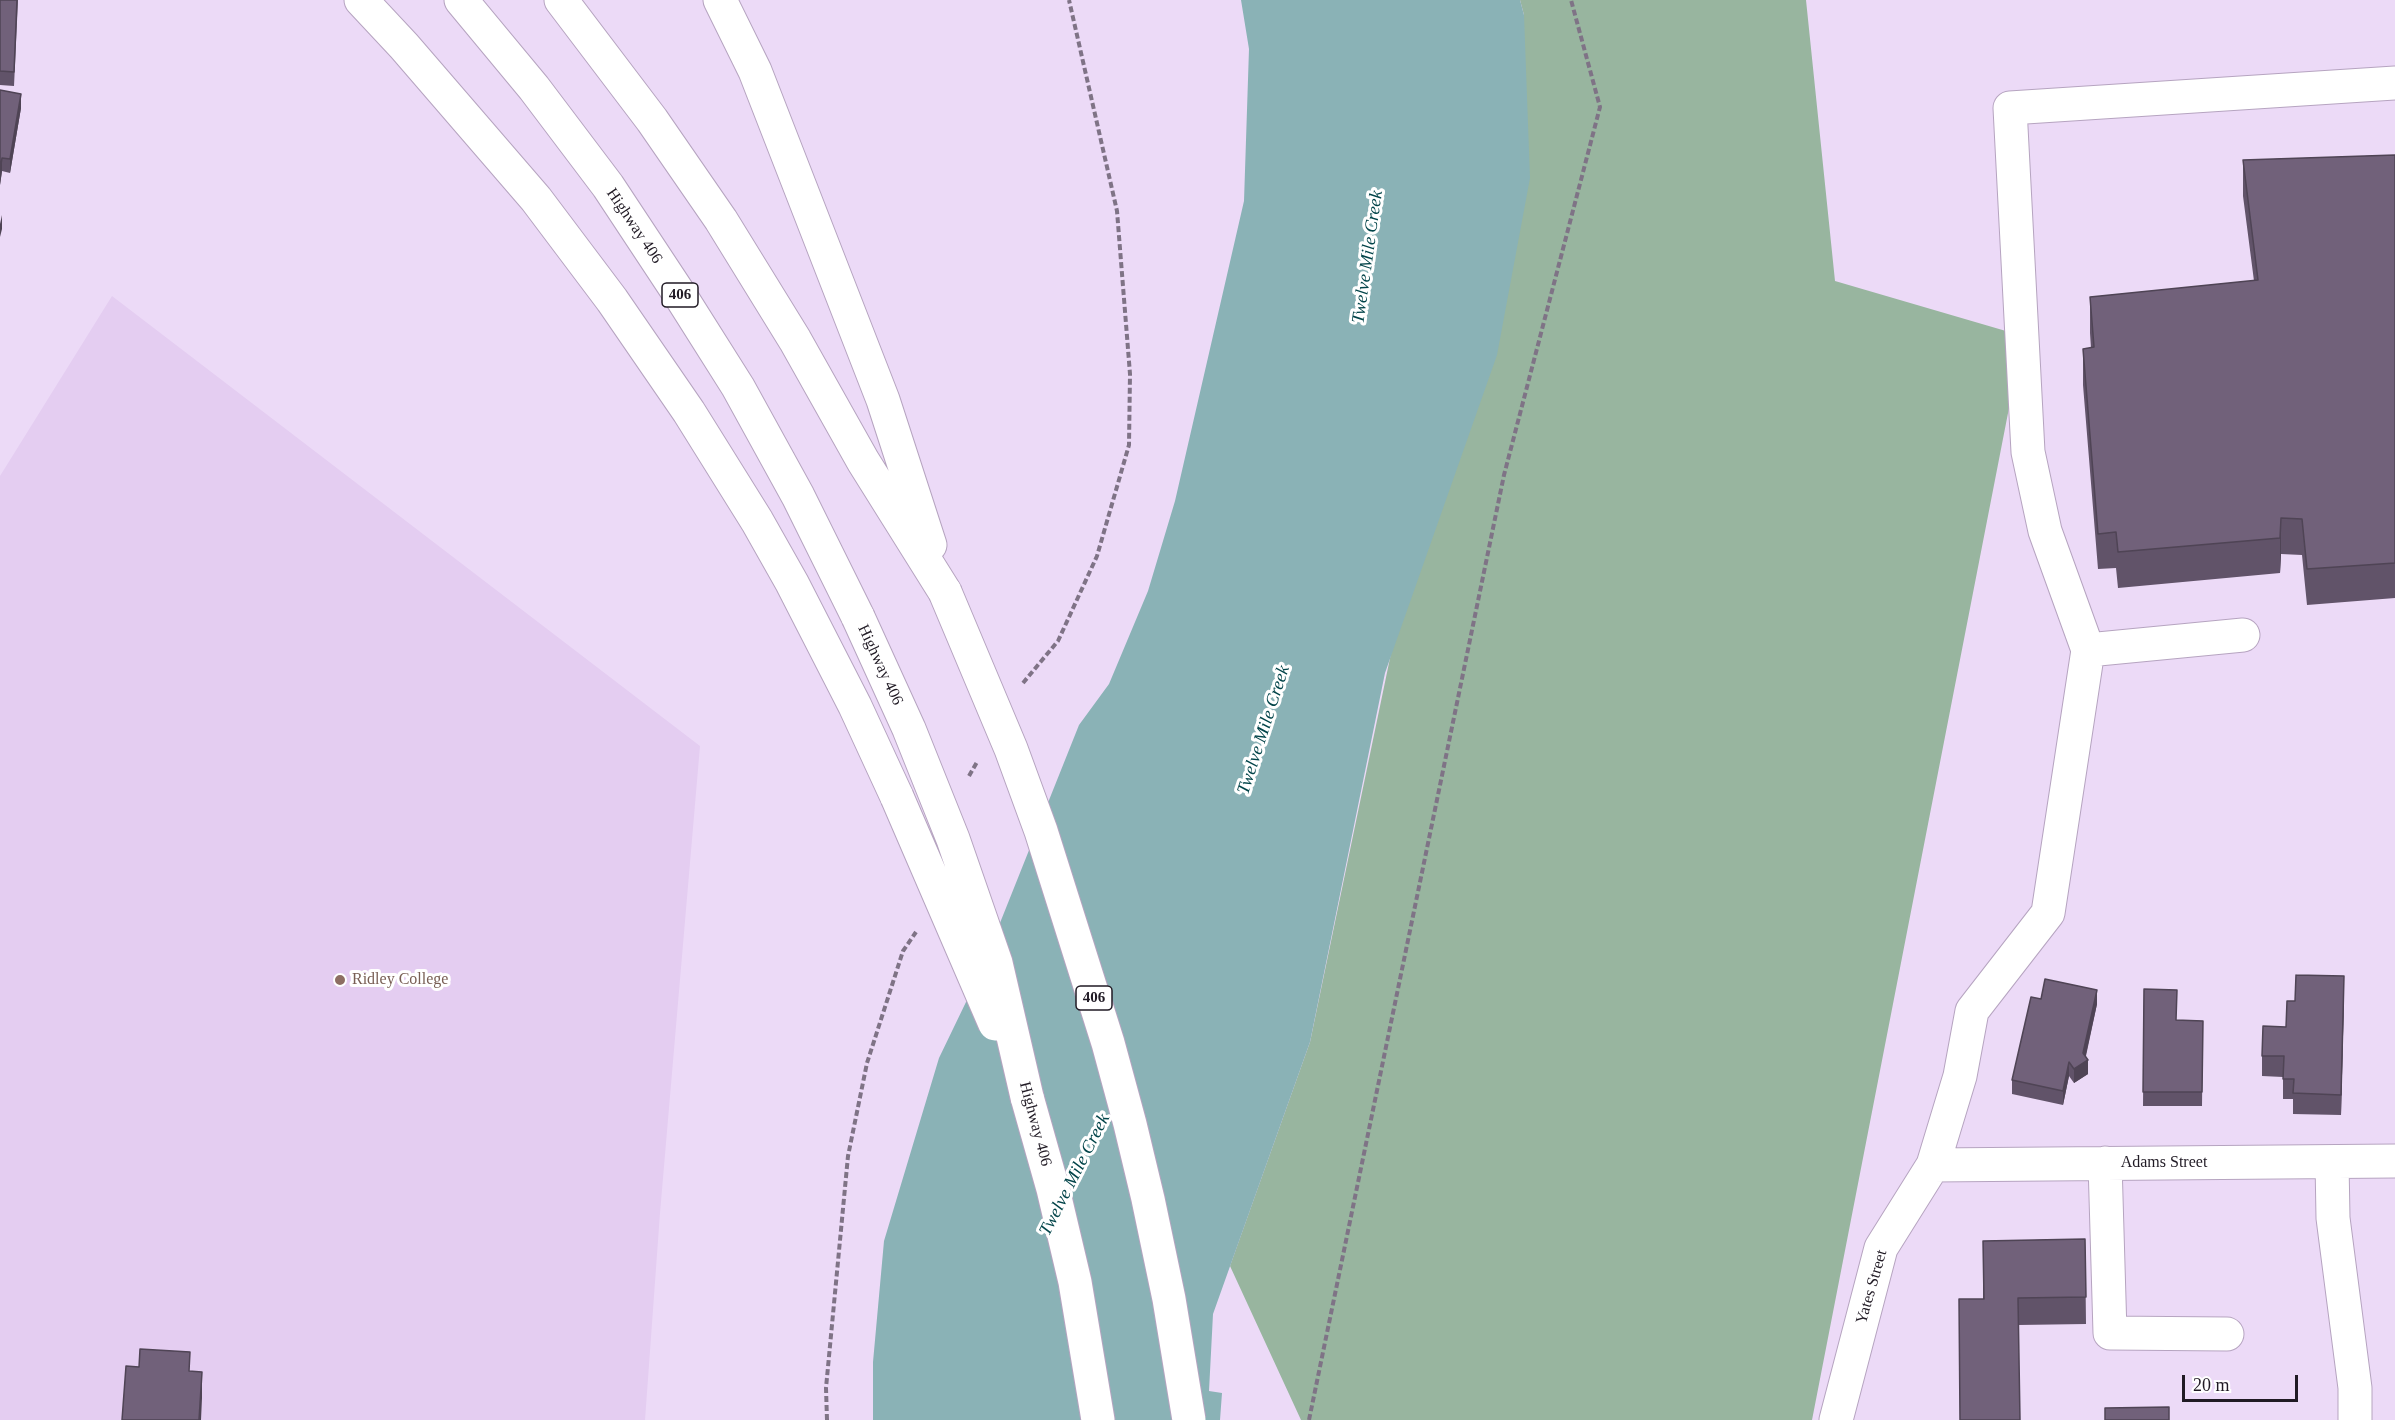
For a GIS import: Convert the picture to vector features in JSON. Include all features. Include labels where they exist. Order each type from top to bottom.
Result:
[{"type":"main road","points":[[361,0],[537,199],[612,300],[689,412],[757,521],[792,583],[855,706],[897,797],[1027,1097]]},
{"type":"main road","name":"Highway 406","points":[[461,0],[534,88],[608,186],[738,387],[858,617],[909,729],[953,839],[996,963],[1027,1097],[1053,1189],[1075,1282],[1098,1420]]},
{"type":"main road","name":"406","points":[[561,0],[652,120],[721,220],[795,340],[863,461],[945,592],[1011,749],[1041,831],[1108,1042],[1150,1210],[1169,1299],[1189,1420]]},
{"type":"main road","points":[[720,0],[755,71],[879,389],[945,592]]},
{"type":"main road","points":[[2243,635],[2088,650],[2045,531],[2028,452],[2010,108],[2395,83]]},
{"type":"main road","name":"Yates Street","points":[[1836,1420],[1881,1248],[1933,1165],[1960,1076],[1972,1011],[2048,913],[2088,650]]},
{"type":"main road","name":"Adams Street","points":[[1933,1165],[2395,1161]]},
{"type":"main road","points":[[2332,1162],[2333,1218],[2355,1388],[2355,1420]]},
{"type":"main road","points":[[2105,1164],[2110,1333],[2227,1334]]},
{"type":"path","points":[[1021,686],[1058,641],[1097,556],[1129,444],[1131,374],[1117,211],[1069,0]]},
{"type":"path","points":[[1309,1420],[1504,474],[1600,107],[1571,0]]},
{"type":"path","points":[[968,778],[979,757]]},
{"type":"path","points":[[827,1420],[826,1388],[848,1156],[867,1063],[903,951],[916,932]]},
{"type":"shaded area","points":[[1520,0],[1806,0],[1835,281],[2023,336],[1812,1420],[1301,1420],[1230,1266],[1310,1042],[1524,15]]},
{"type":"shaded area","name":"Ridley College","points":[[112,296],[700,746],[660,1213],[645,1420],[0,1420],[0,476]]},
{"type":"water","name":"Twelve Mile Creek","points":[[1241,0],[1520,0],[1524,15],[1530,178],[1497,355],[1385,673],[1310,1042],[1213,1314],[1209,1391],[1222,1393],[1220,1420],[873,1420],[873,1362],[884,1241],[939,1058],[980,973],[1079,725],[1109,684],[1148,591],[1175,501],[1244,201],[1249,49]]},
{"type":"building","points":[[0,0],[17,0],[14,72],[0,71]]},
{"type":"building","points":[[0,90],[21,94],[10,159],[2,158],[0,171]]},
{"type":"building","points":[[2395,155],[2395,563],[2307,569],[2302,519],[2281,518],[2280,538],[2118,552],[2116,532],[2098,534],[2083,349],[2094,347],[2090,297],[2258,280],[2243,160]]},
{"type":"building","points":[[2296,975],[2344,976],[2341,1095],[2293,1093],[2294,1079],[2283,1079],[2284,1056],[2262,1056],[2263,1026],[2286,1027],[2287,1001],[2295,1001]]},
{"type":"building","points":[[2045,979],[2097,990],[2083,1053],[2088,1060],[2074,1069],[2069,1062],[2063,1091],[2012,1080],[2031,997],[2041,999]]},
{"type":"building","points":[[2144,989],[2177,990],[2176,1020],[2203,1021],[2202,1092],[2143,1092]]},
{"type":"building","points":[[2085,1239],[2086,1297],[2018,1298],[2020,1420],[1960,1420],[1959,1299],[1984,1299],[1983,1241]]},
{"type":"building","points":[[140,1349],[190,1352],[189,1371],[202,1372],[199,1420],[122,1420],[126,1366],[139,1367]]},
{"type":"building","points":[[2169,1407],[2169,1420],[2105,1420],[2105,1408]]},
{"type":"place","name":"Ridley College","points":[[340,980]]}]
